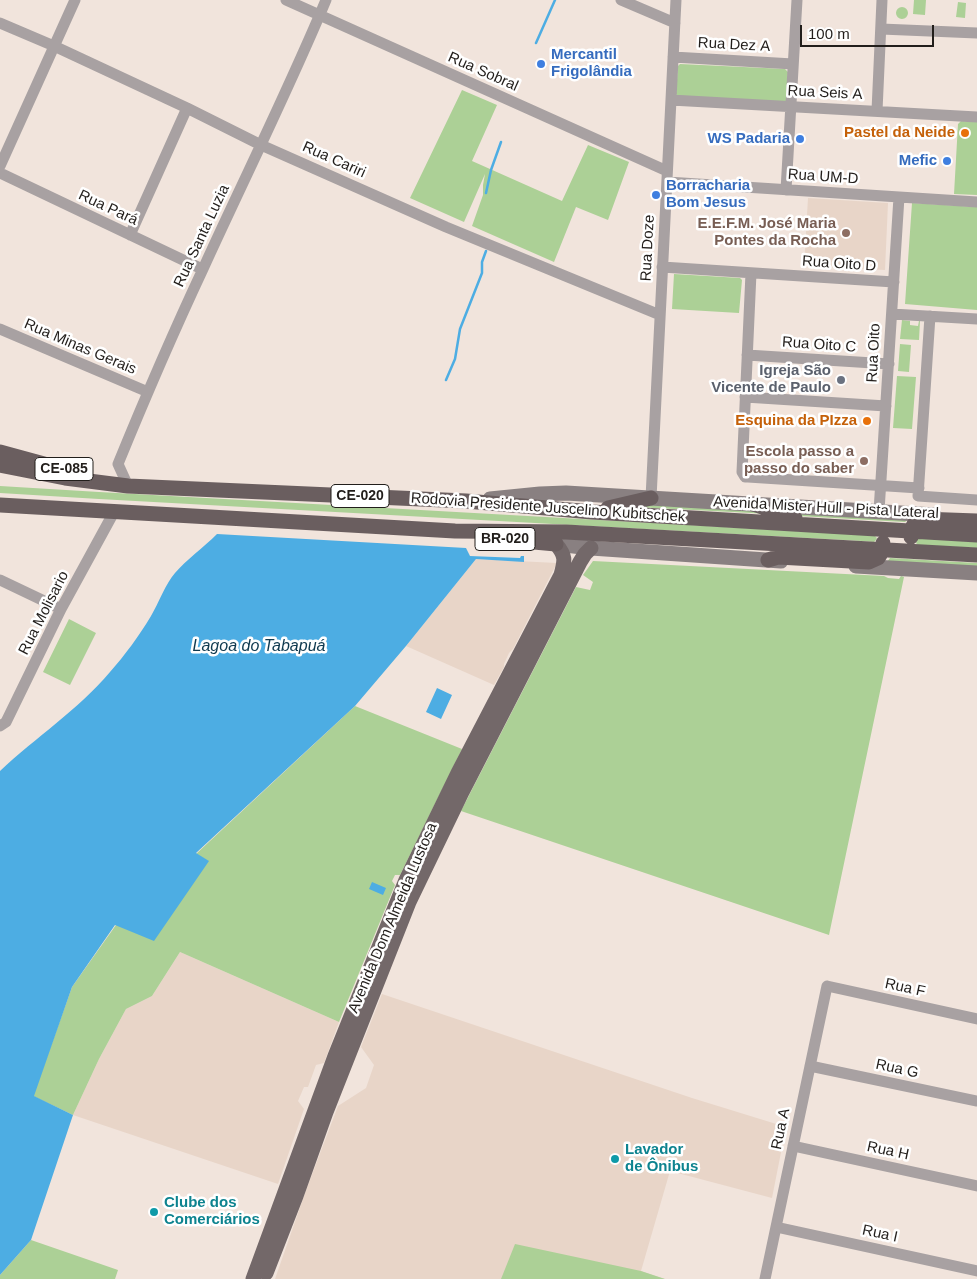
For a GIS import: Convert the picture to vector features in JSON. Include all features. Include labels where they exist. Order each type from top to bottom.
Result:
[{"type":"highway","name":"CE-085","points":[[0,452],[128,486]]},
{"type":"highway","name":"Rodovia Presidente Juscelino Kubitschek","points":[[0,465],[65,478],[128,486],[466,501],[592,512],[977,535]]},
{"type":"highway","points":[[592,512],[651,498]]},
{"type":"highway","points":[[753,504],[816,524]]},
{"type":"highway","name":"Rodovia Presidente Juscelino Kubitschek","points":[[0,505],[455,531],[566,532],[977,555]]},
{"type":"highway","points":[[910,551],[911,530],[916,522],[921,519],[977,519]]},
{"type":"highway","points":[[768,560],[778,557],[869,562],[878,558],[883,550],[884,529]]},
{"type":"highway","name":"BR-020","points":[[455,531],[478,537],[556,544]]},
{"type":"main road","name":"Avenida Mister Hull - Pista Lateral","points":[[466,501],[566,493],[879,511],[977,519]]},
{"type":"main road","name":"BR-020","points":[[556,544],[591,548],[977,573]]},
{"type":"main road","name":"Avenida Dom Almeida Lustosa","points":[[556,544],[563,552],[566,577]]},
{"type":"main road","name":"Avenida Dom Almeida Lustosa","points":[[253,1279],[321,1110],[406,880],[454,782],[501,702],[566,577],[591,548]]},
{"type":"main road","name":"Avenida Dom Almeida Lustosa","points":[[264,1279],[296,1196],[321,1110]]},
{"type":"street","points":[[0,166],[75,0]]},
{"type":"street","name":"Rua Sobral","points":[[286,0],[667,177]]},
{"type":"street","name":"Rua Santa Luzia","points":[[128,486],[118,464],[202,269],[262,145],[326,0]]},
{"type":"street","points":[[621,0],[675,23]]},
{"type":"street","name":"Rua Doze","points":[[651,498],[676,0]]},
{"type":"street","points":[[786,190],[797,0]]},
{"type":"street","points":[[877,111],[882,0]]},
{"type":"street","name":"Rua Cariri","points":[[0,23],[54,46],[262,145],[446,227],[660,315]]},
{"type":"street","points":[[881,29],[977,33]]},
{"type":"street","name":"Rua Dez A","points":[[673,57],[793,64]]},
{"type":"street","name":"Rua Seis A","points":[[671,100],[977,117]]},
{"type":"street","points":[[130,235],[187,108]]},
{"type":"street","name":"Rua Pará","points":[[0,173],[202,269]]},
{"type":"street","name":"Rua UM-D","points":[[667,177],[786,190],[977,202]]},
{"type":"street","name":"Rua Oito","points":[[879,511],[899,197]]},
{"type":"street","name":"Rua Oito D","points":[[662,268],[894,282]]},
{"type":"street","points":[[751,273],[743,475],[748,477],[919,488]]},
{"type":"street","points":[[892,314],[977,319]]},
{"type":"street","points":[[930,316],[918,496],[977,500]]},
{"type":"street","name":"Rua Minas Gerais","points":[[0,329],[148,392]]},
{"type":"street","name":"Rua Oito C","points":[[747,355],[889,364]]},
{"type":"street","points":[[745,397],[886,406]]},
{"type":"street","name":"Rua Molisario","points":[[0,726],[6,722],[62,609],[114,512]]},
{"type":"street","points":[[0,580],[62,609]]},
{"type":"street","name":"Rua F","points":[[827,986],[977,1019]]},
{"type":"street","name":"Rua A","points":[[765,1279],[827,986]]},
{"type":"street","name":"Rua G","points":[[810,1066],[977,1101]]},
{"type":"street","name":"Rua H","points":[[793,1146],[977,1186]]},
{"type":"street","name":"Rua I","points":[[776,1227],[977,1271]]},
{"type":"shaded area","name":"E.E.F.M. José Maria Pontes da Rocha","points":[[808,198],[888,203],[885,270],[804,266]]},
{"type":"shaded area","points":[[476,559],[557,563],[494,685],[406,646]]},
{"type":"shaded area","points":[[180,952],[339,1022],[324,1063],[316,1065],[308,1087],[304,1087],[298,1101],[304,1109],[278,1184],[73,1115],[99,1059],[126,1009],[152,996]]},
{"type":"shaded area","points":[[382,994],[692,1098],[786,1127],[772,1198],[670,1171],[641,1271],[665,1279],[275,1279],[338,1106],[366,1088],[374,1065],[361,1047]]},
{"type":"green space","points":[[914,0],[926,0],[925,15],[913,14]]},
{"type":"green space","points":[[958,2],[966,3],[965,18],[956,17]]},
{"type":"green space","points":[[902,7],[908,13],[902,19],[896,13]]},
{"type":"green space","points":[[680,64],[785,69],[788,72],[786,101],[784,103],[678,97],[676,94],[678,66]]},
{"type":"green space","points":[[462,90],[497,105],[472,161],[562,201],[588,145],[629,162],[608,220],[576,207],[554,262],[472,226],[483,195],[485,174],[464,222],[410,198]]},
{"type":"green space","points":[[961,121],[977,122],[977,195],[954,194],[958,124]]},
{"type":"green space","points":[[912,203],[977,207],[977,310],[905,304]]},
{"type":"green space","points":[[674,274],[740,278],[742,280],[739,313],[672,309]]},
{"type":"green space","points":[[902,320],[910,321],[910,325],[918,326],[920,321],[919,340],[900,339]]},
{"type":"green space","points":[[900,344],[911,345],[909,372],[898,371]]},
{"type":"green space","points":[[897,376],[916,377],[912,429],[893,428]]},
{"type":"green space","points":[[0,486],[867,535],[877,538],[874,542],[99,499],[0,493]]},
{"type":"green space","points":[[641,504],[756,509],[770,514],[636,507]]},
{"type":"green space","points":[[785,511],[910,518],[905,522],[799,516]]},
{"type":"green space","points":[[918,538],[977,542],[977,548],[918,545],[916,543]]},
{"type":"green space","points":[[890,558],[977,563],[977,568],[887,562]]},
{"type":"green space","points":[[593,561],[884,576],[899,579],[901,576],[904,577],[829,935],[461,811],[576,587],[590,590],[593,582],[583,575]]},
{"type":"green space","points":[[69,619],[96,633],[70,685],[43,672]]},
{"type":"green space","points":[[355,706],[462,749],[400,875],[395,875],[392,881],[395,885],[339,1022],[180,952],[152,996],[126,1009],[99,1059],[73,1115],[33,1096],[72,987],[116,925],[208,861],[196,854]]},
{"type":"green space","points":[[31,1240],[118,1270],[115,1279],[0,1279],[0,1275]]},
{"type":"green space","points":[[515,1244],[641,1271],[665,1279],[501,1279]]},
{"type":"water","name":"Lagoa do Tabapuá","points":[[217,534],[466,548],[470,556],[520,558],[524,556],[524,562],[476,559],[355,706],[196,853],[209,861],[154,941],[115,925],[72,987],[34,1096],[73,1115],[31,1240],[0,1275],[0,771],[98,686],[137,638],[165,588],[179,568]]},
{"type":"water","points":[[437,688],[452,695],[441,719],[426,712]]},
{"type":"water","points":[[372,882],[386,888],[383,895],[369,889]]},
{"type":"waterway","points":[[536,43],[555,0]]},
{"type":"waterway","points":[[486,193],[491,170],[501,142]]},
{"type":"waterway","points":[[446,380],[455,359],[460,329],[482,273],[482,262],[486,251]]},
{"type":"place","name":"Mercantil Frigolândia","points":[[541,64]]},
{"type":"place","name":"Pastel da Neide","points":[[965,133]]},
{"type":"place","name":"WS Padaria","points":[[800,139]]},
{"type":"place","name":"Mefic","points":[[947,161]]},
{"type":"place","name":"Borracharia Bom Jesus","points":[[656,195]]},
{"type":"place","name":"E.E.F.M. José Maria Pontes da Rocha","points":[[846,233]]},
{"type":"place","name":"Igreja São Vicente de Paulo","points":[[841,380]]},
{"type":"place","name":"Esquina da PIzza","points":[[867,421]]},
{"type":"place","name":"Escola passo a passo do saber","points":[[864,461]]},
{"type":"place","name":"Lavador de Ônibus","points":[[615,1159]]},
{"type":"place","name":"Clube dos Comerciários","points":[[154,1212]]}]
